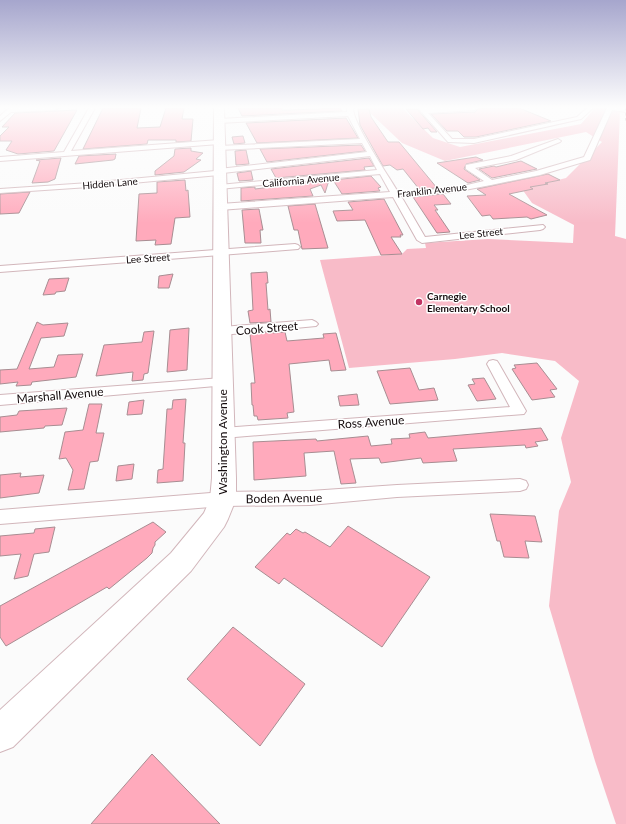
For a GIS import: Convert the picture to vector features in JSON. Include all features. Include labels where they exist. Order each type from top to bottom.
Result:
[{"type":"main road","name":"Washington Avenue","points":[[0,734],[182,562],[215,519],[223,498],[224,433],[219,146]]},
{"type":"street","points":[[66,154],[70,146]]},
{"type":"street","points":[[0,159],[131,149],[187,146]]},
{"type":"street","points":[[367,146],[394,194]]},
{"type":"street","points":[[491,183],[469,169],[469,167],[512,158],[543,146]]},
{"type":"street","name":"Franklin Avenue","points":[[220,207],[454,190],[537,173],[587,158],[592,146]]},
{"type":"street","points":[[219,177],[372,154]]},
{"type":"street","name":"California Avenue","points":[[219,177],[382,172]]},
{"type":"street","name":"Hidden Lane","points":[[0,191],[219,177]]},
{"type":"street","name":"Lee Street","points":[[394,194],[422,240],[540,227]]},
{"type":"street","name":"Lee Street","points":[[0,269],[295,247]]},
{"type":"street","name":"Cook Street","points":[[222,331],[312,324]]},
{"type":"street","name":"Ross Avenue","points":[[224,433],[519,411],[493,364]]},
{"type":"street","name":"Marshall Avenue","points":[[0,400],[222,382]]},
{"type":"street","name":"Boden Avenue","points":[[0,517],[223,498],[310,498],[397,491],[520,485]]},
{"type":"shaded area","points":[[410,146],[516,146],[445,161]]},
{"type":"shaded area","points":[[598,146],[619,146],[615,236],[626,239],[626,824],[616,824],[595,761],[549,606],[559,511],[571,482],[561,438],[579,381],[555,361],[502,353],[455,359],[349,368],[320,260],[402,254],[407,249],[426,248],[425,243],[488,239],[573,243],[574,225],[532,203],[522,189],[566,178]]},
{"type":"building","points":[[8,146],[57,146],[54,151],[18,154],[6,150]]},
{"type":"building","points":[[84,146],[116,146],[83,149]]},
{"type":"building","points":[[362,146],[365,151],[267,162],[260,149]]},
{"type":"building","points":[[372,146],[403,146],[437,188],[419,189],[403,169],[397,170],[390,165],[383,166]]},
{"type":"building","points":[[191,148],[191,151],[203,153],[196,159],[201,160],[184,172],[155,175],[155,171],[174,156],[175,149]]},
{"type":"building","points":[[246,150],[249,164],[236,165],[235,151]]},
{"type":"building","points":[[116,154],[115,159],[113,160],[75,164],[79,156]]},
{"type":"building","points":[[476,157],[483,160],[466,164],[464,169],[480,180],[468,183],[437,163]]},
{"type":"building","points":[[61,158],[55,179],[48,182],[32,183],[40,161],[36,160]]},
{"type":"building","points":[[369,158],[374,166],[364,167],[365,170],[276,178],[271,169]]},
{"type":"building","points":[[521,161],[537,169],[492,178],[479,169],[494,166],[496,167]]},
{"type":"building","points":[[251,171],[253,180],[239,181],[237,173]]},
{"type":"building","points":[[548,174],[560,180],[530,187],[533,189],[509,194],[547,215],[531,219],[527,217],[493,219],[490,215],[482,216],[467,196],[486,195],[477,189]]},
{"type":"building","points":[[371,176],[381,187],[378,188],[380,191],[342,194],[333,180]]},
{"type":"building","points":[[185,180],[186,191],[188,190],[190,217],[175,218],[171,244],[155,245],[156,240],[136,241],[139,194],[157,193],[157,182]]},
{"type":"building","points":[[329,180],[325,193],[321,185],[310,189],[313,196],[241,201],[241,188],[255,187],[255,189]]},
{"type":"building","points":[[30,192],[19,213],[0,214],[0,194]]},
{"type":"building","points":[[443,194],[451,204],[434,205],[438,210],[435,210],[450,232],[437,233],[413,197]]},
{"type":"building","points":[[384,199],[403,235],[400,235],[401,237],[391,237],[402,254],[381,255],[365,220],[337,221],[333,211],[353,210],[348,202]]},
{"type":"building","points":[[315,204],[328,248],[302,249],[298,230],[294,230],[288,206]]},
{"type":"building","points":[[259,209],[263,230],[260,230],[261,243],[245,243],[242,210]]},
{"type":"building","points":[[267,272],[268,283],[266,283],[268,310],[270,309],[271,322],[250,323],[248,311],[253,310],[251,273]]},
{"type":"building","points":[[173,274],[169,288],[158,288],[159,276]]},
{"type":"building","points":[[69,278],[65,291],[43,295],[49,279]]},
{"type":"building","points":[[37,322],[43,325],[68,323],[64,336],[41,338],[29,369],[54,367],[58,355],[83,354],[76,377],[32,382],[31,385],[16,386],[18,382],[0,384],[0,370],[17,369]]},
{"type":"building","points":[[189,328],[187,370],[167,372],[170,330]]},
{"type":"building","points":[[154,331],[148,373],[144,374],[143,380],[132,381],[133,372],[96,376],[104,345],[142,342],[144,332]]},
{"type":"building","points":[[285,332],[287,341],[324,338],[323,334],[336,333],[346,370],[331,371],[329,360],[289,364],[294,412],[287,413],[288,418],[258,420],[257,416],[254,416],[252,405],[251,383],[255,383],[250,334]]},
{"type":"building","points":[[537,363],[557,389],[550,390],[555,397],[532,400],[512,369],[516,368],[514,365]]},
{"type":"building","points":[[410,368],[419,390],[434,388],[438,400],[390,404],[377,371]]},
{"type":"building","points":[[484,378],[496,399],[477,401],[468,385],[475,384],[472,379]]},
{"type":"building","points":[[357,394],[359,405],[340,406],[338,396]]},
{"type":"building","points":[[186,399],[183,443],[185,443],[183,481],[157,483],[158,470],[163,469],[167,409],[172,409],[173,400]]},
{"type":"building","points":[[144,400],[142,414],[127,415],[129,402]]},
{"type":"building","points":[[89,404],[102,404],[96,433],[104,433],[98,461],[90,462],[84,489],[68,490],[73,470],[66,458],[59,459],[65,432],[83,430]]},
{"type":"building","points":[[67,408],[62,425],[0,432],[0,417],[17,415],[19,411]]},
{"type":"building","points":[[541,428],[548,440],[535,442],[538,446],[526,448],[525,445],[453,449],[457,461],[423,463],[421,458],[381,463],[379,458],[350,459],[356,483],[341,484],[334,451],[304,453],[306,476],[254,480],[253,442],[316,439],[317,441],[368,436],[371,446],[392,444],[391,439],[410,438],[409,434],[425,432],[428,438]]},
{"type":"building","points":[[134,464],[132,479],[116,481],[118,466]]},
{"type":"building","points":[[21,473],[20,477],[44,475],[39,493],[0,498],[0,475]]},
{"type":"building","points":[[490,514],[535,516],[542,542],[525,541],[529,558],[504,557],[500,541],[497,541]]},
{"type":"building","points":[[153,522],[166,532],[155,542],[152,553],[147,558],[109,589],[107,587],[6,646],[0,637],[0,606]]},
{"type":"building","points":[[348,526],[430,577],[382,647],[284,578],[279,584],[255,567],[287,533],[290,535],[296,529],[303,533],[305,532],[330,547]]},
{"type":"building","points":[[55,527],[49,552],[34,554],[28,576],[14,579],[21,554],[0,556],[0,536],[34,533],[35,529]]},
{"type":"building","points":[[233,627],[305,684],[260,746],[187,679]]},
{"type":"building","points":[[152,754],[220,824],[91,824]]},
{"type":"place","name":"Carnegie Elementary School","points":[[419,302]]}]
